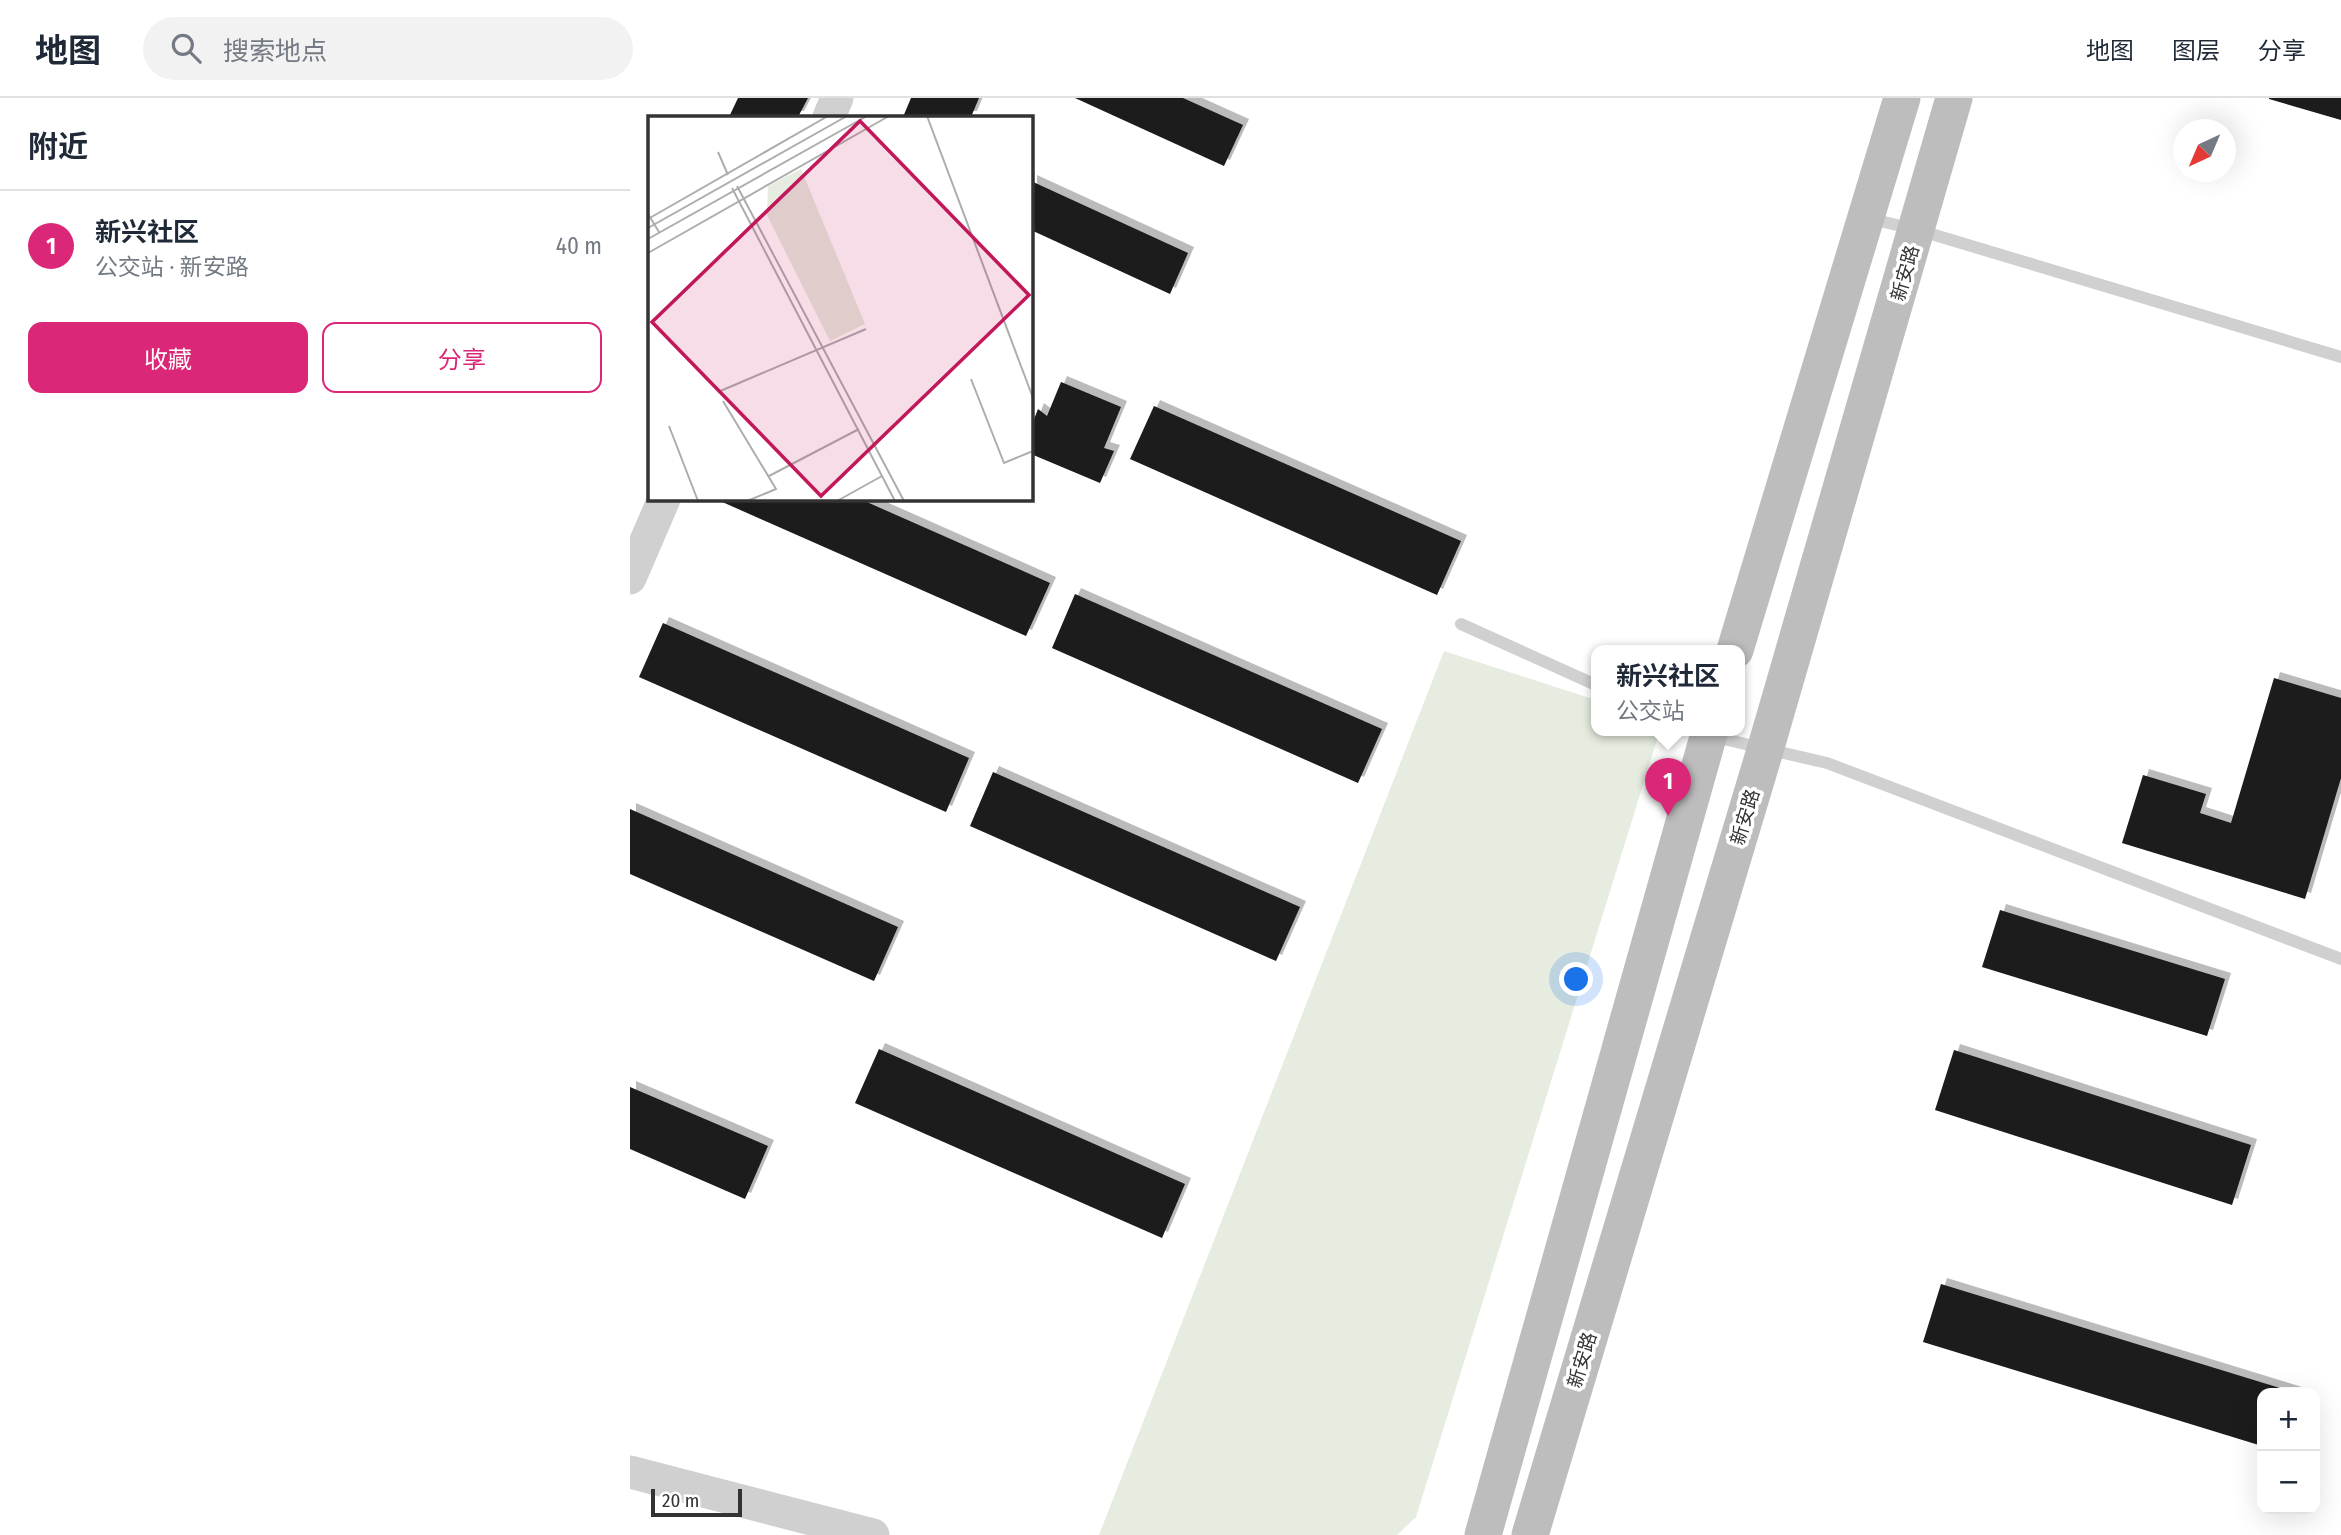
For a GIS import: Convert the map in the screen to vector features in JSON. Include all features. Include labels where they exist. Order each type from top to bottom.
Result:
[{"type":"main road","points":[[1737,645],[1902,98]]},
{"type":"main road","name":"新安路","points":[[1530,1535],[1766,747],[1918,230],[1954,98]]},
{"type":"main road","points":[[1483,1535],[1705,736]]},
{"type":"street","points":[[829,116],[838,98]]},
{"type":"street","points":[[630,578],[664,500]]},
{"type":"street","points":[[630,1472],[873,1535]]},
{"type":"lane","points":[[1867,218],[1918,230],[2341,357]]},
{"type":"lane","points":[[1461,624],[1591,683]]},
{"type":"lane","points":[[1722,736],[1827,763],[2341,959]]},
{"type":"shaded area","points":[[1444,651],[1591,698],[1591,736],[1658,736],[1416,1517],[1397,1535],[1099,1535]]},
{"type":"building","points":[[738,98],[808,98],[799,116],[729,116]]},
{"type":"building","points":[[911,98],[979,98],[971,116],[903,116]]},
{"type":"building","points":[[1075,98],[1183,98],[1243,125],[1224,166]]},
{"type":"building","points":[[2269,98],[2341,98],[2341,120],[2269,99]]},
{"type":"building","points":[[1032,181],[1188,253],[1170,294],[1032,230]]},
{"type":"building","points":[[1061,382],[1121,407],[1104,448],[1114,451],[1100,483],[1032,454],[1032,424],[1038,409],[1047,416]]},
{"type":"building","points":[[1154,406],[1461,541],[1437,595],[1130,459]]},
{"type":"building","points":[[862,500],[1050,583],[1026,636],[720,501]]},
{"type":"building","points":[[1075,594],[1382,729],[1358,783],[1052,648]]},
{"type":"building","points":[[663,623],[969,758],[946,812],[639,677]]},
{"type":"building","points":[[2274,678],[2341,698],[2341,778],[2305,899],[2122,843],[2143,775],[2206,794],[2200,813],[2231,823]]},
{"type":"building","points":[[993,772],[1300,907],[1276,961],[970,826]]},
{"type":"building","points":[[630,809],[898,927],[874,981],[630,874]]},
{"type":"building","points":[[2000,910],[2225,979],[2207,1036],[1982,967]]},
{"type":"building","points":[[879,1049],[1185,1184],[1162,1238],[855,1103]]},
{"type":"building","points":[[1954,1050],[2251,1145],[2232,1205],[1935,1110]]},
{"type":"building","points":[[630,1087],[768,1146],[745,1199],[630,1149]]},
{"type":"building","points":[[1941,1284],[2280,1388],[2257,1388],[2257,1444],[1923,1342]]},
{"type":"place","name":"新兴社区","points":[[1668,816]]}]
